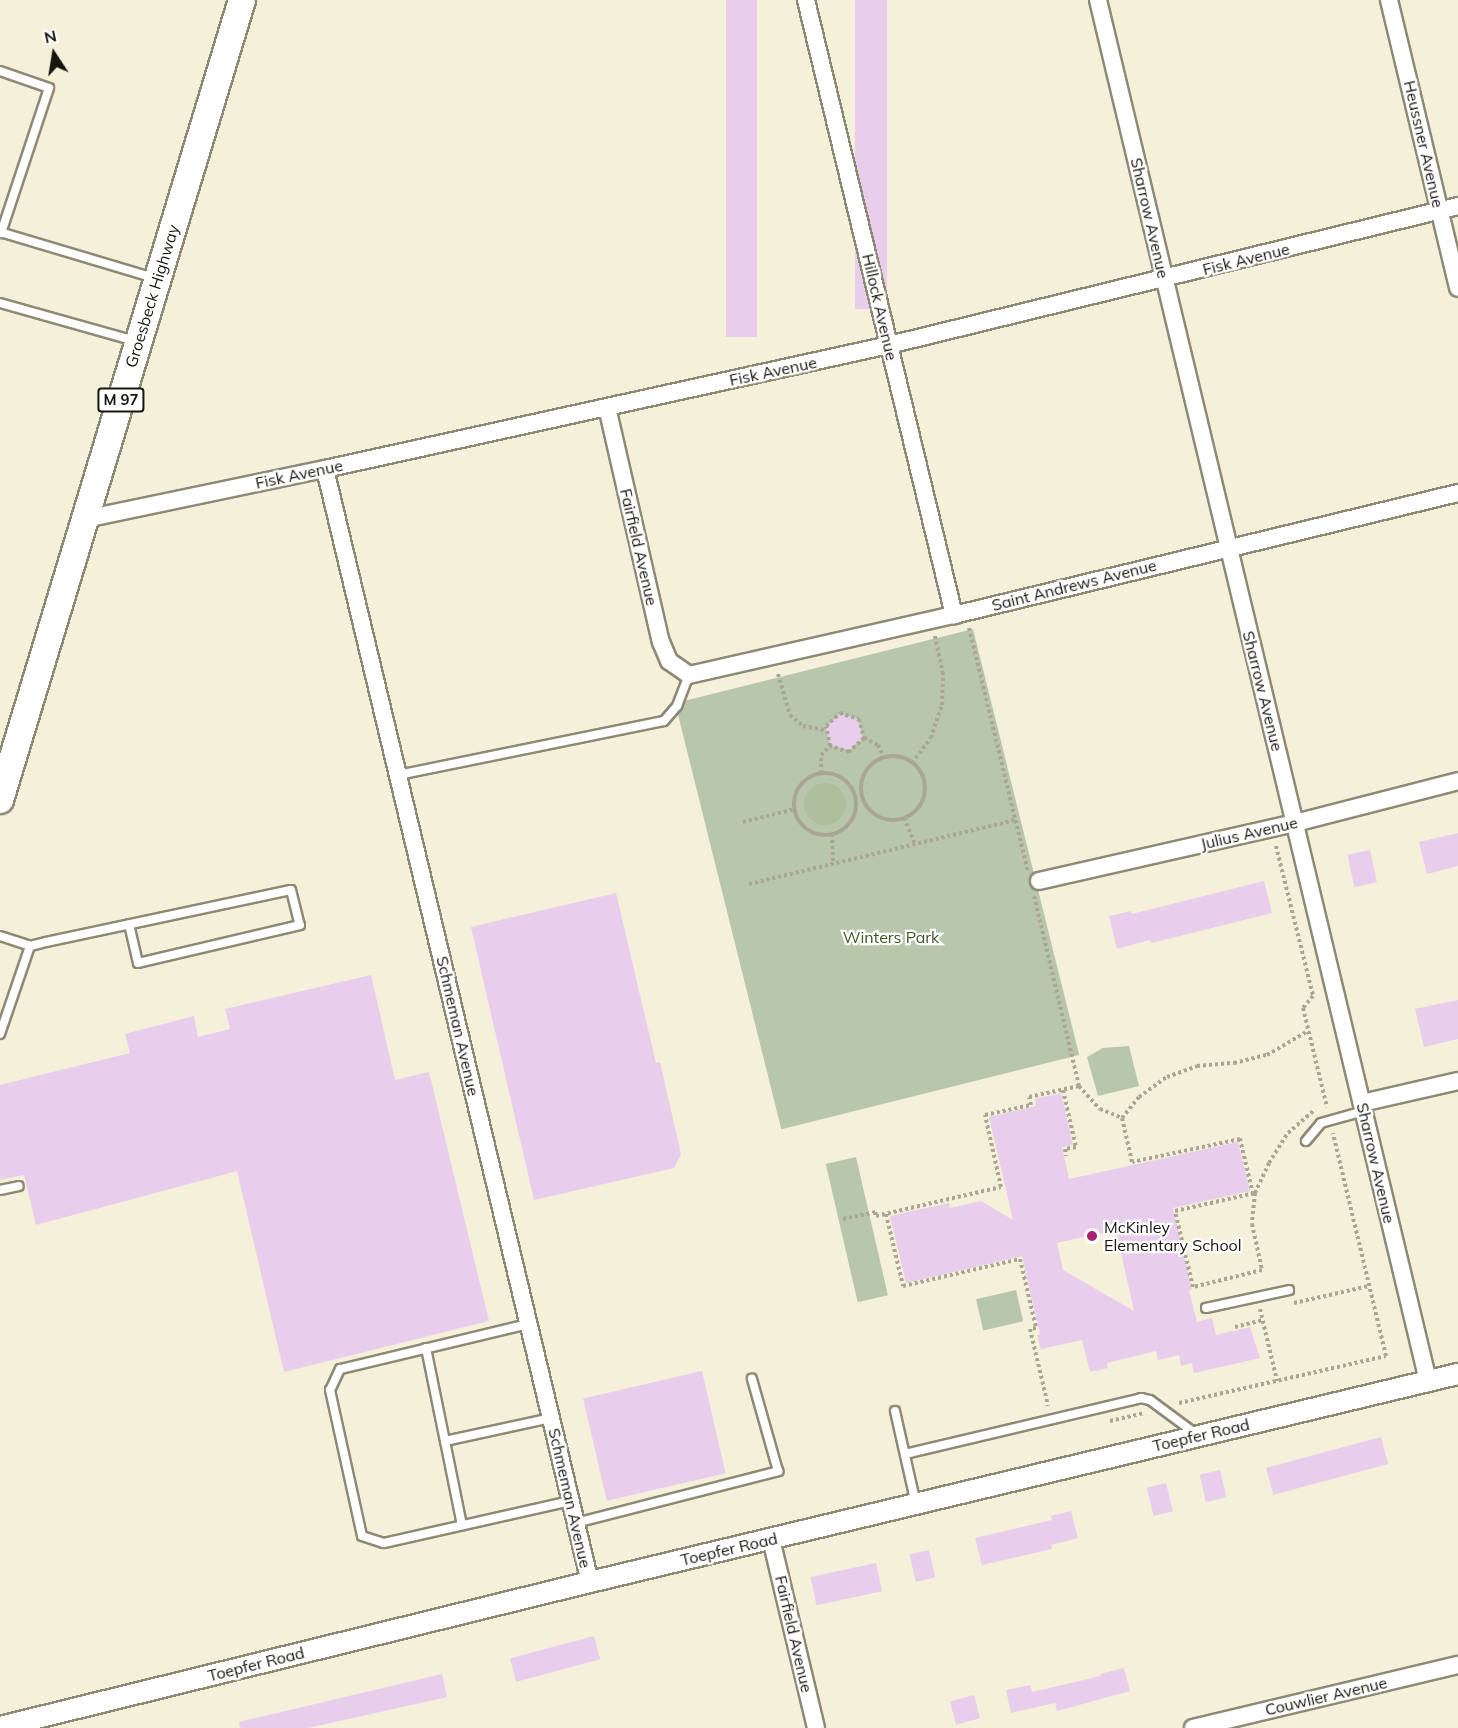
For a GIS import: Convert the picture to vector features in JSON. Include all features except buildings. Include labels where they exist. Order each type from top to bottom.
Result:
[{"type":"main road","name":"Groesbeck Highway","points":[[0,800],[242,0]]},
{"type":"street","name":"Hillock Avenue","points":[[806,0],[954,615]]},
{"type":"street","name":"Sharrow Avenue","points":[[1098,0],[1428,1382]]},
{"type":"street","name":"Heussner Avenue","points":[[1389,0],[1458,288]]},
{"type":"street","name":"Fisk Avenue","points":[[85,519],[325,469],[889,345],[1165,280],[1458,206]]},
{"type":"street","name":"Fairfield Avenue","points":[[607,407],[661,642],[669,661],[689,675]]},
{"type":"street","name":"Schmeman Avenue","points":[[325,469],[590,1582]]},
{"type":"street","name":"Saint Andrews Avenue","points":[[689,675],[954,615],[1458,493]]},
{"type":"street","name":"Julius Avenue","points":[[1034,883],[1295,823],[1458,781]]},
{"type":"street","points":[[1363,1107],[1458,1082]]},
{"type":"street","name":"Toepfer Road","points":[[0,1727],[26,1725],[590,1582],[1458,1374]]},
{"type":"street","name":"Fairfield Avenue","points":[[771,1539],[816,1728]]},
{"type":"street","name":"Couwlier Avenue","points":[[1193,1728],[1458,1665]]},
{"type":"lane","points":[[0,71],[49,88],[0,233],[158,279]]},
{"type":"lane","points":[[0,303],[139,342]]},
{"type":"lane","points":[[398,775],[664,721],[677,705],[689,675]]},
{"type":"lane","points":[[0,936],[30,946],[129,924],[291,890],[300,926],[138,963],[129,924]]},
{"type":"lane","points":[[0,1034],[30,946]]},
{"type":"lane","points":[[1306,1141],[1321,1123],[1363,1107]]},
{"type":"lane","points":[[0,1190],[19,1186]]},
{"type":"lane","points":[[1206,1308],[1289,1290]]},
{"type":"lane","points":[[528,1324],[340,1369],[330,1390],[362,1536],[384,1543],[570,1501]]},
{"type":"lane","points":[[426,1348],[462,1525]]},
{"type":"lane","points":[[576,1523],[778,1471],[752,1379]]},
{"type":"lane","points":[[905,1454],[1141,1398],[1150,1400],[1199,1436]]},
{"type":"lane","points":[[895,1411],[916,1504]]},
{"type":"lane","points":[[445,1441],[551,1418]]},
{"type":"path","points":[[970,628],[1016,820],[1034,883],[1079,1086],[1100,1109],[1122,1118]]},
{"type":"path","points":[[912,763],[930,738],[942,705],[943,674],[935,636]]},
{"type":"path","points":[[778,674],[790,715],[803,726],[826,730]]},
{"type":"path","points":[[830,746],[826,726],[840,713],[859,719],[864,738],[878,745],[884,758]]},
{"type":"path","points":[[830,746],[849,752],[864,738]]},
{"type":"path","points":[[822,773],[821,755],[830,746]]},
{"type":"path","points":[[897,757],[912,763],[922,775],[924,797],[919,807],[903,818],[881,818],[873,813],[862,796],[864,776],[869,767],[884,758],[897,757]]},
{"type":"path","points":[[822,773],[837,775],[846,780],[856,797],[856,807],[849,824],[832,834],[811,831],[802,825],[795,809],[796,795],[800,785],[808,778],[822,773]]},
{"type":"path","points":[[856,797],[862,796]]},
{"type":"path","points":[[743,822],[795,809]]},
{"type":"path","points":[[903,818],[915,844]]},
{"type":"path","points":[[749,884],[1016,820]]},
{"type":"path","points":[[832,834],[833,864]]},
{"type":"path","points":[[1276,846],[1312,996],[1303,1008],[1327,1107]]},
{"type":"path","points":[[1122,1118],[1139,1097],[1167,1077],[1197,1066],[1234,1063],[1267,1055],[1308,1030]]},
{"type":"path","points":[[843,1219],[875,1212],[876,1216],[886,1214],[1000,1187],[985,1115],[1031,1105],[1029,1097],[1079,1086]]},
{"type":"path","points":[[1063,1089],[1076,1147],[1065,1149],[1066,1156]]},
{"type":"path","points":[[1122,1118],[1132,1162],[1240,1138],[1252,1194],[1255,1193],[1252,1224],[1262,1270],[1193,1287],[1176,1211],[1252,1194]]},
{"type":"path","points":[[886,1214],[903,1286],[1020,1259],[1036,1328],[1030,1329],[1048,1406]]},
{"type":"path","points":[[1252,1272],[1277,1382]]},
{"type":"path","points":[[1282,1306],[1369,1286]]},
{"type":"path","points":[[1261,1311],[1272,1308]]},
{"type":"path","points":[[1235,1327],[1263,1320]]},
{"type":"green space","name":"Winters Park","points":[[973,629],[1079,1055],[781,1129],[675,703]]},
{"type":"green space","points":[[825,783],[833,784],[840,789],[845,796],[845,812],[840,819],[833,824],[825,825],[817,824],[810,819],[805,812],[804,804],[805,796],[810,789],[817,784]]},
{"type":"green space","points":[[1129,1046],[1139,1086],[1098,1096],[1087,1057],[1103,1048]]},
{"type":"green space","points":[[856,1157],[888,1295],[858,1302],[826,1164]]},
{"type":"green space","points":[[1016,1290],[1023,1321],[983,1330],[976,1299]]},
{"type":"place","name":"McKinley Elementary School","points":[[1092,1236]]}]
